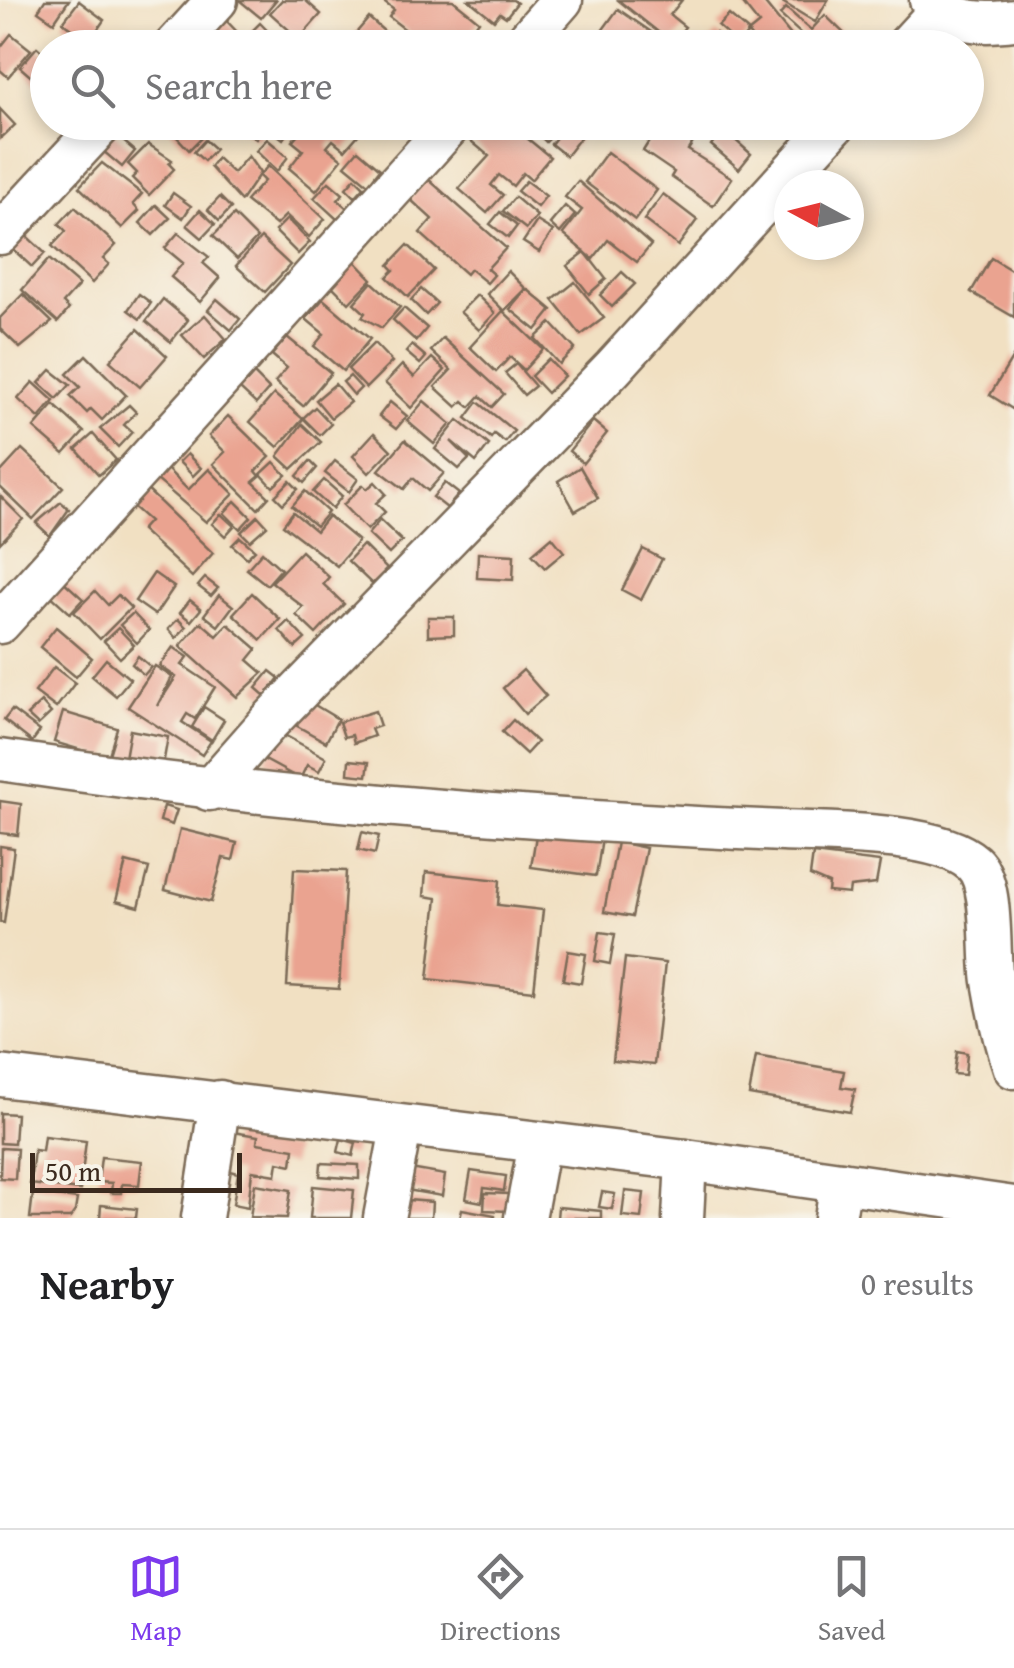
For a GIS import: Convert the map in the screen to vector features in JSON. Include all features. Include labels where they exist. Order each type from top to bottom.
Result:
[{"type":"street","points":[[190,30],[217,0]]},
{"type":"street","points":[[536,30],[562,0]]},
{"type":"street","points":[[918,30],[935,5],[971,24],[1014,20]]},
{"type":"street","points":[[0,234],[87,140]]},
{"type":"street","points":[[0,624],[437,140]]},
{"type":"street","points":[[209,790],[268,723],[612,368],[821,140]]},
{"type":"street","points":[[0,760],[209,790],[503,816],[837,834],[953,848],[977,866],[984,882],[992,975],[1002,1035],[1014,1068]]},
{"type":"street","points":[[0,1076],[686,1160],[838,1200],[1014,1207]]},
{"type":"street","points":[[202,1218],[220,1101]]},
{"type":"street","points":[[384,1218],[401,1128]]},
{"type":"street","points":[[525,1218],[539,1144]]},
{"type":"street","points":[[684,1218],[686,1160]]},
{"type":"building","points":[[45,0],[69,0],[54,22],[38,11]]},
{"type":"building","points":[[239,0],[276,0],[261,18]]},
{"type":"building","points":[[282,0],[305,0],[321,14],[307,30],[289,30],[270,13]]},
{"type":"building","points":[[381,0],[453,0],[479,21],[472,30],[406,30],[389,17],[394,10]]},
{"type":"building","points":[[469,0],[517,3],[506,17],[500,13],[494,20]]},
{"type":"building","points":[[618,0],[682,0],[670,15],[685,27],[683,30],[656,30]]},
{"type":"building","points":[[740,0],[762,0],[786,30],[752,30],[759,24]]},
{"type":"building","points":[[779,0],[828,0],[815,22]]},
{"type":"building","points":[[79,1],[104,20],[97,30],[73,30],[63,22]]},
{"type":"building","points":[[786,8],[811,30],[797,30],[780,15]]},
{"type":"building","points":[[618,9],[648,30],[603,30]]},
{"type":"building","points":[[220,14],[235,30],[206,30]]},
{"type":"building","points":[[729,15],[747,30],[722,30],[718,26]]},
{"type":"building","points":[[825,15],[841,30],[811,30]]},
{"type":"building","points":[[369,18],[383,30],[359,30]]},
{"type":"building","points":[[11,34],[30,51],[8,77],[0,70],[0,48]]},
{"type":"building","points":[[30,55],[30,76],[20,67]]},
{"type":"building","points":[[0,109],[15,125],[0,139]]},
{"type":"building","points":[[100,140],[122,140],[135,151],[122,167],[96,145]]},
{"type":"building","points":[[180,140],[199,140],[189,150]]},
{"type":"building","points":[[205,140],[215,149],[204,161],[194,152]]},
{"type":"building","points":[[268,140],[288,157],[277,171],[256,151]]},
{"type":"building","points":[[333,140],[327,147],[342,159],[316,191],[289,168],[303,150],[292,141]]},
{"type":"building","points":[[333,140],[354,140],[345,150]]},
{"type":"building","points":[[470,140],[529,140],[550,157],[531,180],[523,173],[513,186],[499,175],[491,185],[503,195],[487,213],[459,189],[489,156]]},
{"type":"building","points":[[554,140],[578,140],[566,156],[551,144]]},
{"type":"building","points":[[650,140],[695,140],[688,150],[732,178],[713,206],[671,177],[674,172],[643,151]]},
{"type":"building","points":[[715,140],[735,140],[751,154],[739,169],[711,145]]},
{"type":"building","points":[[148,144],[172,160],[169,164],[174,169],[149,195],[132,178],[137,173],[128,164]]},
{"type":"building","points":[[358,150],[380,169],[368,184],[345,165]]},
{"type":"building","points":[[607,152],[657,190],[635,220],[585,182]]},
{"type":"building","points":[[248,156],[260,173],[241,201],[210,167],[217,158],[233,173]]},
{"type":"building","points":[[102,163],[142,194],[133,204],[139,211],[122,228],[79,187]]},
{"type":"building","points":[[268,166],[325,219],[309,237],[286,215],[276,225],[246,201],[264,181],[259,176]]},
{"type":"building","points":[[355,178],[364,187],[355,197],[346,188]]},
{"type":"building","points":[[427,178],[506,248],[487,269],[494,275],[487,283],[470,269],[466,274],[420,233],[432,219],[410,199]]},
{"type":"building","points":[[526,181],[546,196],[537,207],[517,191]]},
{"type":"building","points":[[578,181],[651,245],[637,262],[608,240],[593,259],[563,234],[582,210],[565,197]]},
{"type":"building","points":[[329,182],[343,194],[338,200],[348,209],[338,220],[314,198]]},
{"type":"building","points":[[173,193],[191,206],[183,218],[165,205]]},
{"type":"building","points":[[663,194],[697,220],[678,246],[644,220]]},
{"type":"building","points":[[220,197],[231,208],[219,221],[208,210]]},
{"type":"building","points":[[515,197],[537,216],[526,229],[503,211]]},
{"type":"building","points":[[156,205],[170,218],[153,235],[140,223]]},
{"type":"building","points":[[565,206],[575,215],[560,233],[550,224]]},
{"type":"building","points":[[75,207],[116,245],[103,259],[109,264],[92,283],[52,246],[66,231],[59,224]]},
{"type":"building","points":[[200,210],[215,224],[202,238],[187,225]]},
{"type":"building","points":[[500,212],[517,226],[508,238],[490,224]]},
{"type":"building","points":[[234,215],[257,238],[237,259],[213,236]]},
{"type":"building","points":[[287,219],[310,242],[298,254],[275,231]]},
{"type":"building","points":[[537,221],[553,231],[539,252],[523,242]]},
{"type":"building","points":[[19,229],[45,253],[32,267],[6,243]]},
{"type":"building","points":[[178,233],[209,257],[203,263],[220,278],[200,302],[171,277],[183,263],[165,248]]},
{"type":"building","points":[[261,238],[290,265],[265,292],[236,266]]},
{"type":"building","points":[[408,245],[434,270],[408,297],[387,277],[394,270],[389,265]]},
{"type":"building","points":[[585,252],[606,279],[589,294],[567,266]]},
{"type":"building","points":[[351,257],[372,279],[349,303],[327,281]]},
{"type":"building","points":[[991,258],[1014,272],[1014,317],[971,292]]},
{"type":"building","points":[[49,259],[79,285],[63,303],[69,309],[58,322],[22,290]]},
{"type":"building","points":[[508,271],[526,289],[504,311],[487,294]]},
{"type":"building","points":[[622,272],[635,284],[612,307],[600,295]]},
{"type":"building","points":[[372,282],[400,307],[382,328],[362,317],[365,313],[354,303]]},
{"type":"building","points":[[575,282],[604,318],[581,335],[553,300]]},
{"type":"building","points":[[421,289],[437,303],[426,315],[411,300]]},
{"type":"building","points":[[527,289],[552,310],[536,330],[510,309]]},
{"type":"building","points":[[23,294],[52,322],[20,348],[0,329],[0,318]]},
{"type":"building","points":[[139,294],[151,303],[140,319],[128,310]]},
{"type":"building","points":[[477,295],[495,313],[479,330],[460,312]]},
{"type":"building","points":[[163,299],[188,320],[171,342],[146,321]]},
{"type":"building","points":[[217,299],[240,319],[231,330],[208,310]]},
{"type":"building","points":[[323,299],[370,339],[343,371],[314,346],[324,334],[306,319]]},
{"type":"building","points":[[404,308],[427,328],[416,341],[393,320]]},
{"type":"building","points":[[503,311],[543,349],[524,370],[510,357],[496,372],[470,347]]},
{"type":"building","points":[[205,315],[226,339],[204,359],[182,335]]},
{"type":"building","points":[[551,323],[575,349],[559,364],[535,338]]},
{"type":"building","points":[[138,329],[167,356],[140,387],[110,361]]},
{"type":"building","points":[[287,337],[331,373],[303,406],[275,382],[287,368],[272,355]]},
{"type":"building","points":[[443,338],[504,394],[492,407],[480,396],[470,407],[463,401],[457,407],[435,387],[451,370],[431,351]]},
{"type":"building","points":[[374,343],[392,362],[366,388],[348,369]]},
{"type":"building","points":[[412,345],[426,357],[420,364],[406,352]]},
{"type":"building","points":[[86,355],[126,395],[102,420],[91,409],[87,413],[70,396],[80,387],[67,374]]},
{"type":"building","points":[[1014,355],[1014,410],[990,395]]},
{"type":"building","points":[[432,358],[445,370],[411,408],[385,383],[402,365],[414,377]]},
{"type":"building","points":[[548,359],[564,376],[547,393],[531,376]]},
{"type":"building","points":[[516,364],[535,386],[524,395],[505,373]]},
{"type":"building","points":[[51,370],[70,385],[57,399],[39,383]]},
{"type":"building","points":[[254,374],[269,389],[256,404],[240,389]]},
{"type":"building","points":[[350,376],[361,388],[354,395],[343,382]]},
{"type":"building","points":[[33,382],[54,401],[39,418],[18,399]]},
{"type":"building","points":[[335,384],[350,402],[331,418],[316,400]]},
{"type":"building","points":[[274,394],[303,419],[278,447],[250,422]]},
{"type":"building","points":[[424,401],[451,424],[434,444],[407,421]]},
{"type":"building","points":[[390,402],[407,416],[396,429],[379,416]]},
{"type":"building","points":[[478,402],[514,431],[505,442],[494,434],[491,438],[466,418]]},
{"type":"building","points":[[54,405],[84,432],[64,454],[34,428]]},
{"type":"building","points":[[129,405],[136,412],[124,425],[132,432],[118,447],[100,429]]},
{"type":"building","points":[[315,407],[331,424],[320,435],[303,418]]},
{"type":"building","points":[[228,416],[270,457],[256,471],[260,476],[253,482],[269,497],[258,509],[213,464],[225,452],[209,436]]},
{"type":"building","points":[[458,420],[489,445],[476,462],[451,441],[469,459],[459,469],[435,449]]},
{"type":"building","points":[[593,421],[607,433],[583,463],[569,451]]},
{"type":"building","points":[[302,424],[321,442],[292,469],[278,456]]},
{"type":"building","points":[[374,433],[391,450],[369,473],[353,456]]},
{"type":"building","points":[[93,434],[116,460],[99,475],[76,449]]},
{"type":"building","points":[[405,440],[444,473],[428,491],[413,478],[404,489],[379,470]]},
{"type":"building","points":[[22,449],[63,487],[33,519],[0,487],[0,473]]},
{"type":"building","points":[[187,454],[201,468],[193,476],[179,462]]},
{"type":"building","points":[[310,461],[317,468],[304,483],[297,476]]},
{"type":"building","points":[[335,461],[358,479],[349,492],[325,473]]},
{"type":"building","points":[[274,462],[286,475],[273,487],[261,474]]},
{"type":"building","points":[[580,467],[598,498],[575,511],[558,481]]},
{"type":"building","points":[[167,469],[188,490],[209,469],[234,494],[206,522],[157,480]]},
{"type":"building","points":[[324,480],[342,496],[332,509],[313,492]]},
{"type":"building","points":[[290,481],[298,489],[283,504],[275,496]]},
{"type":"building","points":[[139,482],[213,553],[192,577],[141,530],[149,521],[124,499]]},
{"type":"building","points":[[375,482],[386,494],[376,503],[385,512],[367,530],[343,505],[363,485],[367,489]]},
{"type":"building","points":[[445,483],[459,494],[447,508],[433,497]]},
{"type":"building","points":[[305,491],[328,512],[316,526],[292,506]]},
{"type":"building","points":[[0,496],[23,519],[0,543]]},
{"type":"building","points":[[235,501],[251,517],[240,529],[224,513]]},
{"type":"building","points":[[61,502],[69,509],[50,536],[36,523]]},
{"type":"building","points":[[293,512],[316,531],[328,516],[358,541],[337,566],[283,525]]},
{"type":"building","points":[[221,514],[234,526],[225,536],[212,524]]},
{"type":"building","points":[[258,516],[267,526],[250,541],[241,532]]},
{"type":"building","points":[[380,520],[402,541],[389,554],[368,534]]},
{"type":"building","points":[[240,537],[255,550],[247,558],[232,545]]},
{"type":"building","points":[[552,537],[564,552],[545,568],[532,554]]},
{"type":"building","points":[[363,545],[387,569],[372,584],[348,561]]},
{"type":"building","points":[[643,549],[662,559],[641,600],[622,590]]},
{"type":"building","points":[[301,551],[329,577],[323,584],[344,604],[316,634],[296,615],[303,607],[272,582]]},
{"type":"building","points":[[262,552],[281,569],[267,585],[247,569]]},
{"type":"building","points":[[478,553],[514,555],[513,580],[477,578]]},
{"type":"building","points":[[154,573],[174,587],[155,615],[135,601]]},
{"type":"building","points":[[205,578],[218,588],[211,596],[198,586]]},
{"type":"building","points":[[62,580],[83,599],[70,613],[49,594]]},
{"type":"building","points":[[95,591],[108,605],[118,595],[131,608],[100,639],[74,612]]},
{"type":"building","points":[[252,593],[280,619],[261,640],[233,614]]},
{"type":"building","points":[[219,595],[233,606],[218,626],[204,615]]},
{"type":"building","points":[[190,600],[201,609],[191,621],[180,613]]},
{"type":"building","points":[[133,613],[149,630],[137,643],[120,625]]},
{"type":"building","points":[[428,617],[454,617],[454,635],[428,636]]},
{"type":"building","points":[[178,619],[186,627],[176,638],[168,629]]},
{"type":"building","points":[[288,621],[305,639],[295,648],[279,630]]},
{"type":"building","points":[[201,622],[217,636],[228,624],[257,649],[248,660],[263,673],[237,697],[180,646]]},
{"type":"building","points":[[56,627],[92,658],[76,677],[40,647]]},
{"type":"building","points":[[118,628],[134,645],[120,658],[104,641]]},
{"type":"building","points":[[173,647],[188,657],[182,665],[215,687],[195,719],[187,714],[182,722],[211,741],[202,755],[128,707],[155,666],[172,677],[157,706],[176,677],[160,666]]},
{"type":"building","points":[[138,656],[151,667],[144,675],[132,664]]},
{"type":"building","points":[[106,659],[130,679],[116,696],[92,676]]},
{"type":"building","points":[[54,667],[75,683],[56,708],[35,692]]},
{"type":"building","points":[[523,670],[546,696],[525,714],[503,688]]},
{"type":"building","points":[[270,671],[279,678],[265,696],[256,688]]},
{"type":"building","points":[[303,698],[338,719],[326,742],[290,722]]},
{"type":"building","points":[[41,702],[51,713],[38,725],[27,715]]},
{"type":"building","points":[[204,707],[224,720],[212,740],[192,727]]},
{"type":"building","points":[[12,710],[40,731],[32,742],[4,720]]},
{"type":"building","points":[[375,711],[380,726],[371,729],[374,736],[354,743],[352,735],[344,737],[339,722]]},
{"type":"building","points":[[63,712],[117,728],[108,758],[54,742]]},
{"type":"building","points":[[513,720],[537,742],[526,754],[502,732]]},
{"type":"building","points":[[130,730],[168,737],[163,765],[125,758]]},
{"type":"building","points":[[279,732],[326,758],[319,771],[307,765],[300,779],[265,760]]},
{"type":"building","points":[[349,760],[369,762],[367,776],[348,774]]},
{"type":"building","points":[[0,801],[21,804],[18,835],[0,833]]},
{"type":"building","points":[[164,806],[177,810],[172,825],[160,821]]},
{"type":"building","points":[[180,829],[237,843],[233,860],[223,858],[211,902],[165,890]]},
{"type":"building","points":[[537,829],[602,839],[596,876],[531,867]]},
{"type":"building","points":[[362,832],[379,836],[375,854],[358,850]]},
{"type":"building","points":[[617,842],[646,848],[632,917],[604,912]]},
{"type":"building","points":[[0,846],[14,848],[4,923],[0,922]]},
{"type":"building","points":[[813,854],[880,862],[876,884],[850,887],[849,894],[828,892],[829,884],[810,876]]},
{"type":"building","points":[[126,862],[149,868],[139,907],[116,901]]},
{"type":"building","points":[[294,869],[346,871],[339,989],[287,986]]},
{"type":"building","points":[[426,872],[500,880],[498,905],[543,910],[534,991],[428,979],[437,898],[424,896]]},
{"type":"building","points":[[600,932],[615,934],[610,964],[595,961]]},
{"type":"building","points":[[568,951],[586,954],[581,983],[563,980]]},
{"type":"building","points":[[625,958],[665,963],[654,1065],[613,1061]]},
{"type":"building","points":[[957,1051],[967,1053],[965,1075],[954,1074]]},
{"type":"building","points":[[756,1056],[844,1071],[841,1087],[855,1089],[850,1112],[749,1095]]},
{"type":"building","points":[[0,1113],[16,1114],[14,1144],[0,1143]]},
{"type":"building","points":[[233,1132],[258,1136],[257,1143],[294,1149],[292,1165],[278,1162],[276,1175],[252,1171],[248,1207],[233,1204],[238,1173],[227,1170]]},
{"type":"building","points":[[44,1136],[86,1141],[80,1190],[30,1184],[34,1150],[42,1151]]},
{"type":"building","points":[[341,1139],[356,1143],[353,1156],[338,1152]]},
{"type":"building","points":[[1,1148],[17,1149],[15,1179],[0,1178]]},
{"type":"building","points":[[101,1157],[142,1161],[139,1185],[122,1184],[121,1193],[111,1193],[112,1183],[98,1182]]},
{"type":"building","points":[[321,1163],[359,1165],[359,1179],[320,1176]]},
{"type":"building","points":[[399,1167],[445,1175],[442,1196],[395,1188]]},
{"type":"building","points":[[471,1171],[506,1176],[504,1191],[484,1188],[482,1202],[466,1199]]},
{"type":"building","points":[[255,1184],[291,1190],[287,1218],[250,1217]]},
{"type":"building","points":[[313,1186],[354,1190],[351,1218],[310,1218]]},
{"type":"building","points":[[625,1191],[644,1193],[641,1218],[622,1216]]},
{"type":"building","points":[[602,1192],[615,1194],[612,1209],[599,1207]]},
{"type":"building","points":[[33,1193],[77,1199],[75,1211],[70,1218],[30,1218]]},
{"type":"building","points":[[485,1193],[509,1194],[508,1211],[484,1210]]},
{"type":"building","points":[[395,1199],[432,1202],[431,1218],[392,1218]]},
{"type":"building","points":[[101,1205],[137,1209],[136,1218],[100,1218]]},
{"type":"building","points":[[558,1207],[601,1211],[601,1218],[557,1218]]},
{"type":"building","points":[[462,1209],[495,1215],[495,1218],[460,1218]]}]
